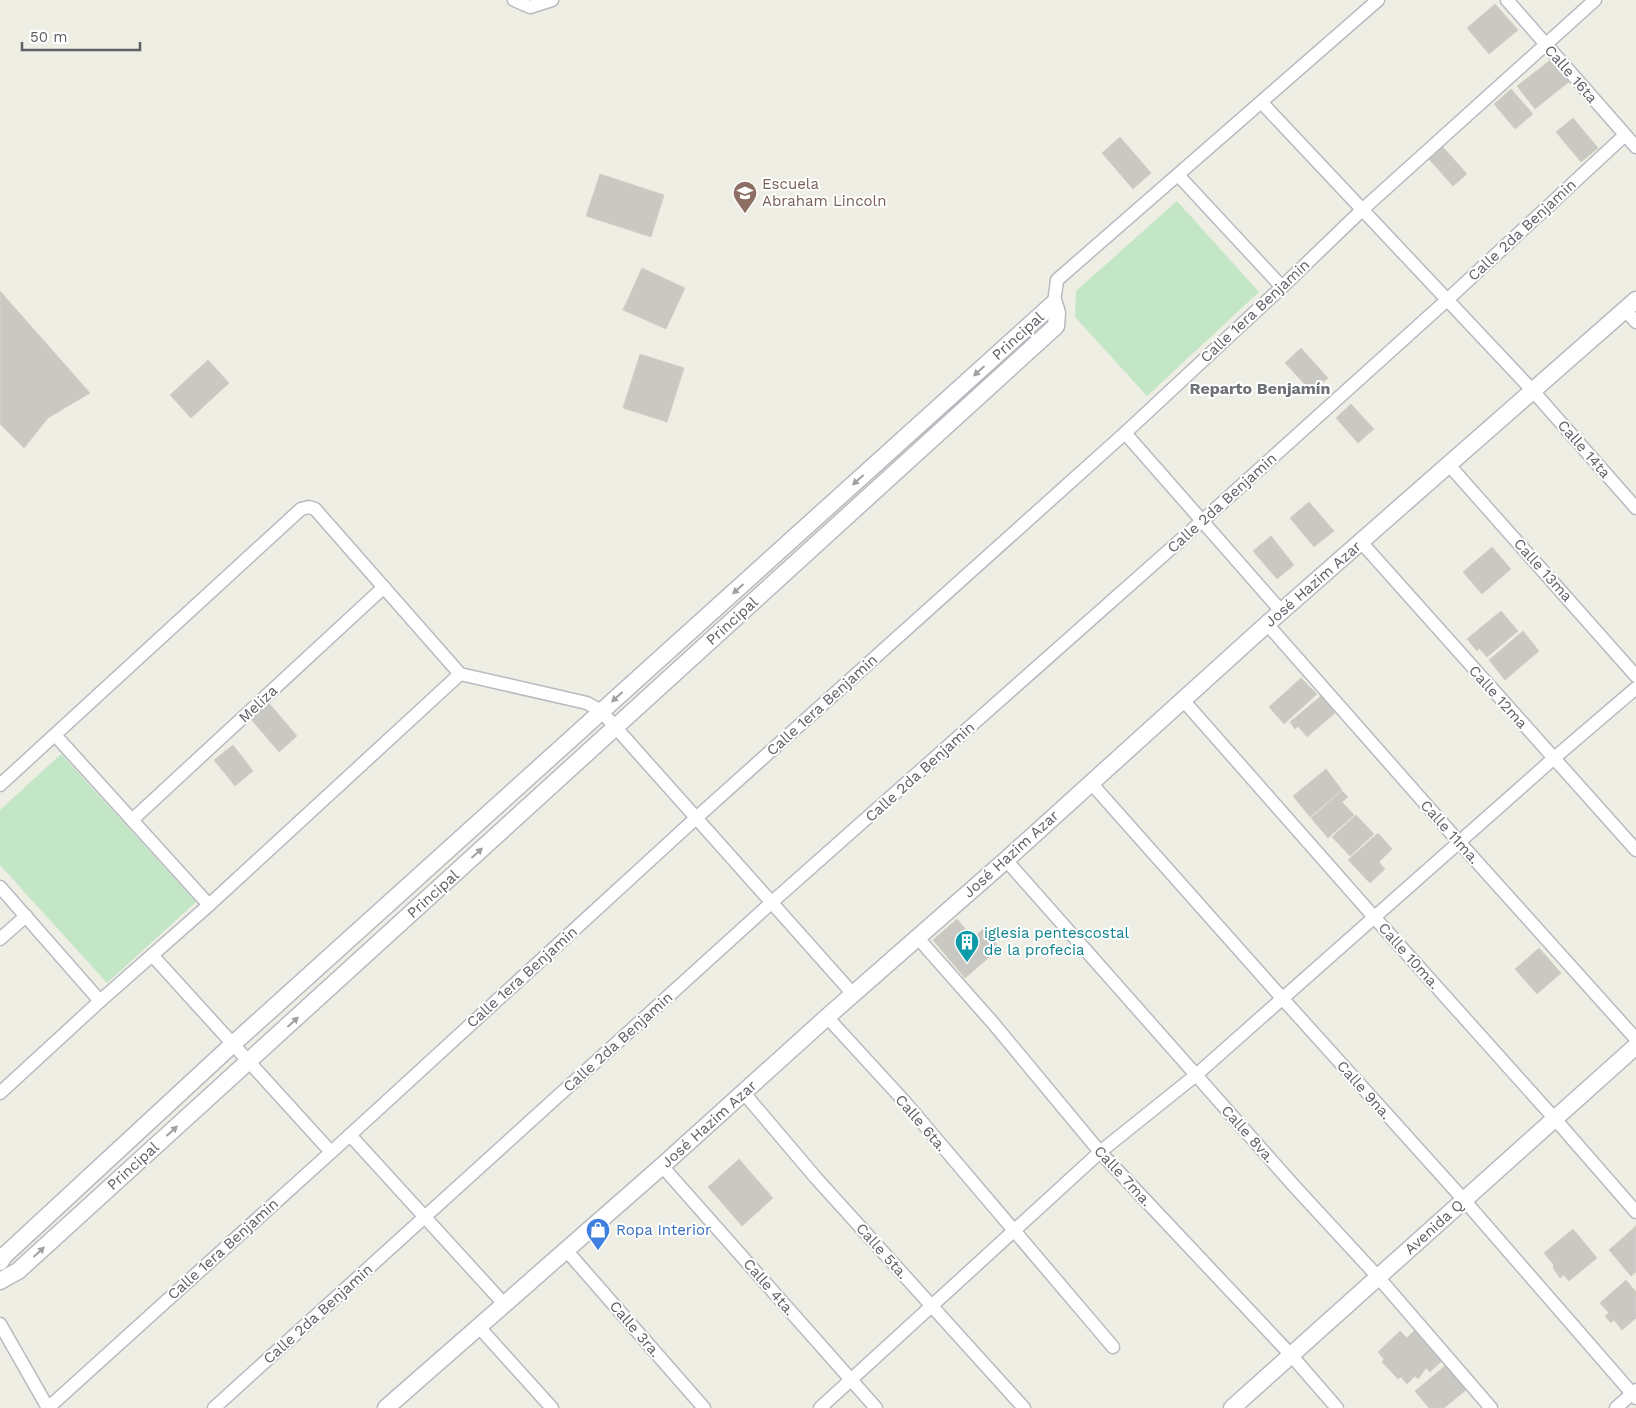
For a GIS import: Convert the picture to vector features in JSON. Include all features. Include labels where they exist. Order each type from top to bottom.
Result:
[{"type":"street","points":[[514,0],[530,7],[552,0]]},
{"type":"street","points":[[1054,303],[1057,280],[1378,0]]},
{"type":"street","name":"Calle 16ta","points":[[1507,0],[1636,147]]},
{"type":"street","name":"Calle 1era Benjamin","points":[[48,1408],[695,819],[1125,432],[1282,287],[1362,210],[1595,0]]},
{"type":"street","name":"Calle 14ta","points":[[1262,103],[1533,391],[1636,508]]},
{"type":"street","name":"Calle 2da Benjamin","points":[[214,1408],[771,903],[1202,521],[1447,300],[1625,135]]},
{"type":"street","points":[[1178,175],[1282,287]]},
{"type":"street","name":"Principal","points":[[0,1262],[4,1256],[233,1044],[1054,303],[1057,313],[1056,326],[18,1271],[0,1281]]},
{"type":"street","name":"José Hazim Azar","points":[[390,1407],[478,1326],[505,1305],[917,937],[1006,860],[1267,624],[1533,391],[1632,310]]},
{"type":"street","points":[[1125,432],[1282,612]]},
{"type":"street","name":"Calle 13ma","points":[[1450,465],[1636,676]]},
{"type":"street","points":[[0,785],[301,508],[309,507],[315,509],[460,674],[587,703],[601,711],[695,819],[853,994]]},
{"type":"street","name":"Calle 12ma","points":[[1361,542],[1636,850]]},
{"type":"street","name":"Meliza","points":[[132,820],[384,587]]},
{"type":"street","name":"Calle 11ma.","points":[[1267,624],[1636,1039]]},
{"type":"street","points":[[0,1093],[100,1001],[209,905],[460,674]]},
{"type":"street","points":[[820,1408],[1100,1152],[1196,1075],[1553,758],[1636,688]]},
{"type":"street","name":"Calle 10ma.","points":[[1183,700],[1636,1212]]},
{"type":"street","points":[[55,735],[209,905]]},
{"type":"street","name":"Calle 9na.","points":[[1091,783],[1635,1394]]},
{"type":"street","name":"Calle 8va.","points":[[1006,860],[1295,1187],[1378,1277],[1491,1408]]},
{"type":"street","points":[[0,887],[100,1001]]},
{"type":"street","points":[[0,939],[26,916]]},
{"type":"street","name":"Calle 7ma.","points":[[917,937],[993,1023],[1100,1152],[1291,1355],[1337,1408]]},
{"type":"street","points":[[152,955],[330,1151]]},
{"type":"street","name":"Calle 6ta.","points":[[827,1017],[904,1102],[1113,1347]]},
{"type":"street","name":"Avenida Q","points":[[1232,1408],[1636,1046]]},
{"type":"street","name":"Calle 5ta.","points":[[743,1092],[816,1178],[1024,1408]]},
{"type":"street","points":[[350,1134],[505,1305]]},
{"type":"street","name":"Calle 4ta.","points":[[662,1166],[876,1408]]},
{"type":"street","name":"Calle 3ra.","points":[[566,1250],[704,1408]]},
{"type":"street","points":[[0,1324],[48,1408]]},
{"type":"street","points":[[478,1326],[552,1408]]},
{"type":"street","points":[[1616,1408],[1635,1394]]},
{"type":"green space","points":[[1177,201],[1259,292],[1147,396],[1075,317],[1076,291]]},
{"type":"green space","points":[[61,754],[196,902],[107,983],[0,865],[0,810]]},
{"type":"building","points":[[1495,4],[1518,30],[1489,54],[1467,28]]},
{"type":"building","points":[[1553,58],[1570,81],[1535,109],[1517,86]]},
{"type":"building","points":[[1511,89],[1533,114],[1515,129],[1494,104]]},
{"type":"building","points":[[1573,118],[1598,148],[1581,162],[1556,132]]},
{"type":"building","points":[[1120,137],[1151,173],[1133,189],[1102,153]]},
{"type":"building","points":[[1443,147],[1467,174],[1453,186],[1429,159]]},
{"type":"building","points":[[600,174],[664,195],[651,237],[586,216]]},
{"type":"building","points":[[642,268],[685,288],[666,329],[623,310]]},
{"type":"building","points":[[0,291],[90,393],[48,418],[24,448],[0,424]]},
{"type":"building","points":[[1301,348],[1328,378],[1312,392],[1285,363]]},
{"type":"building","points":[[640,354],[684,368],[667,422],[623,408]]},
{"type":"building","points":[[208,360],[229,383],[191,418],[170,395]]},
{"type":"building","points":[[1351,404],[1374,429],[1358,443],[1336,418]]},
{"type":"building","points":[[1309,502],[1334,531],[1314,547],[1290,518]]},
{"type":"building","points":[[1271,536],[1294,565],[1277,579],[1253,551]]},
{"type":"building","points":[[1492,547],[1511,569],[1482,594],[1463,572]]},
{"type":"building","points":[[1501,611],[1518,631],[1487,657],[1479,648],[1477,651],[1467,639]]},
{"type":"building","points":[[1523,631],[1539,651],[1505,680],[1489,660]]},
{"type":"building","points":[[1301,678],[1317,694],[1284,724],[1269,707]]},
{"type":"building","points":[[1321,696],[1335,713],[1307,737],[1298,726],[1295,729],[1290,722]]},
{"type":"building","points":[[268,702],[297,736],[279,752],[250,718]]},
{"type":"building","points":[[233,745],[253,771],[235,786],[214,760]]},
{"type":"building","points":[[1326,769],[1342,790],[1310,817],[1293,796]]},
{"type":"building","points":[[1342,791],[1348,797],[1342,802],[1354,815],[1328,838],[1311,818]]},
{"type":"building","points":[[1356,815],[1374,834],[1350,856],[1332,837]]},
{"type":"building","points":[[1378,833],[1392,849],[1379,862],[1385,869],[1370,883],[1348,860]]},
{"type":"building","name":"iglesia pentescostal de la profecia","points":[[957,919],[973,938],[983,929],[1000,948],[965,978],[933,940]]},
{"type":"building","points":[[1539,948],[1561,973],[1537,994],[1515,969]]},
{"type":"building","points":[[739,1159],[773,1198],[742,1226],[708,1187]]},
{"type":"building","points":[[1636,1226],[1636,1272],[1631,1276],[1609,1250]]},
{"type":"building","points":[[1573,1229],[1597,1258],[1569,1281],[1564,1275],[1560,1278],[1553,1268],[1554,1265],[1544,1253]]},
{"type":"building","points":[[1626,1280],[1636,1292],[1636,1318],[1622,1330],[1614,1320],[1611,1323],[1605,1316],[1609,1313],[1600,1303]]},
{"type":"building","points":[[1416,1329],[1444,1359],[1430,1372],[1426,1368],[1418,1379],[1415,1376],[1407,1384],[1401,1377],[1398,1379],[1382,1362],[1384,1359],[1378,1352],[1400,1331],[1407,1338]]},
{"type":"building","points":[[1446,1365],[1466,1390],[1444,1408],[1429,1408],[1415,1391]]},
{"type":"place","name":"Escuela Abraham Lincoln","points":[[745,214]]},
{"type":"place","name":"iglesia pentescostal de la profecia","points":[[967,963]]},
{"type":"place","name":"Ropa Interior","points":[[598,1251]]},
{"type":"district","name":"Reparto Benjamín","points":[[1260,388]]}]
